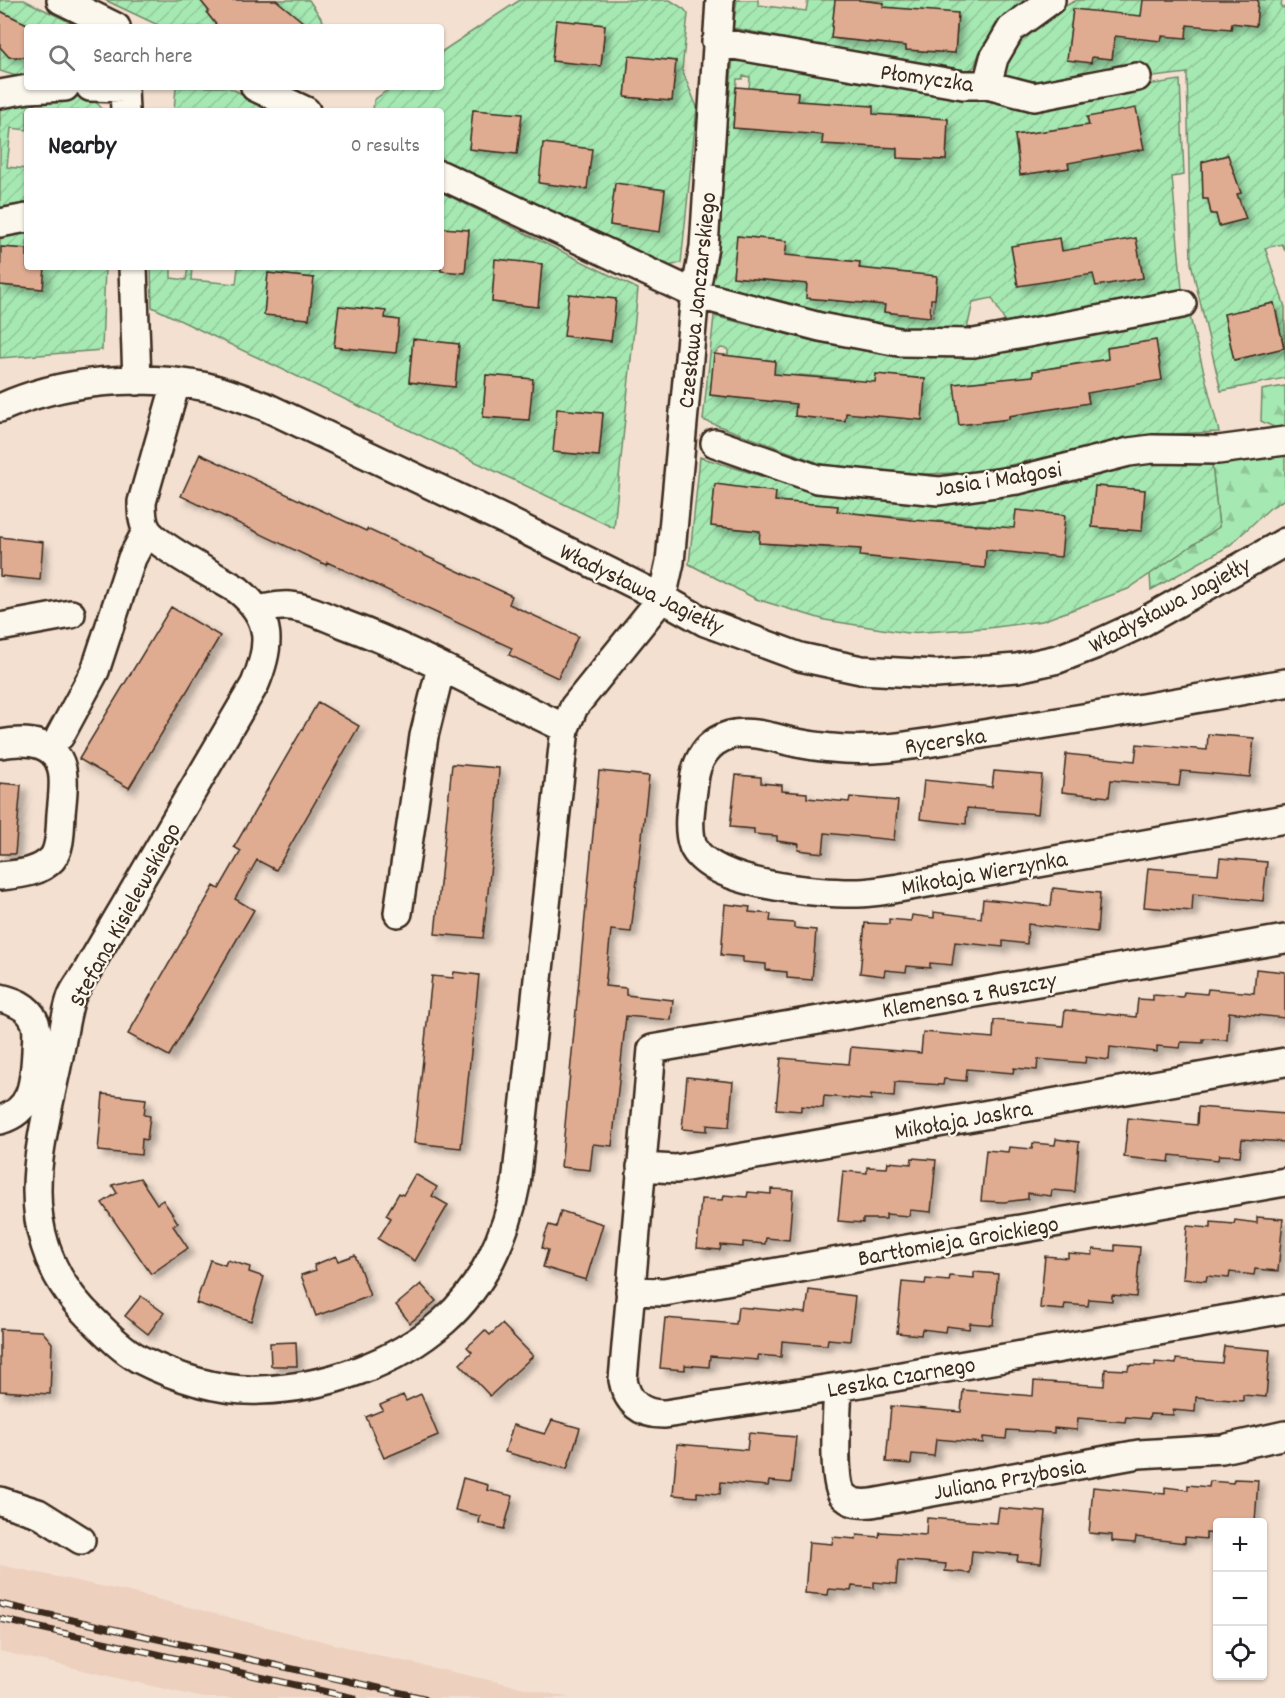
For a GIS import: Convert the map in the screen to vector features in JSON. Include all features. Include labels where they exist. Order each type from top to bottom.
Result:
[{"type":"street","points":[[61,0],[110,24]]},
{"type":"street","name":"Czesława Janczarskiego","points":[[662,598],[670,562],[695,294],[704,248],[720,0]]},
{"type":"street","points":[[987,85],[994,58],[1011,28],[1050,0]]},
{"type":"street","name":"Płomyczka","points":[[716,42],[963,85],[987,85],[1034,97],[1137,77]]},
{"type":"street","points":[[0,94],[24,90]]},
{"type":"street","points":[[103,90],[125,95]]},
{"type":"street","points":[[261,90],[300,108]]},
{"type":"street","points":[[444,176],[695,294],[820,327],[899,342],[974,343],[1182,304]]},
{"type":"street","points":[[0,223],[24,219]]},
{"type":"street","points":[[133,270],[137,381]]},
{"type":"street","name":"Władysława Jagiełły","points":[[0,408],[47,392],[78,386],[137,381],[176,382],[230,393],[264,406],[465,501],[662,598],[705,622],[800,657],[829,665],[899,674],[978,672],[1017,668],[1058,659],[1136,626],[1285,542]]},
{"type":"street","points":[[60,736],[94,671],[132,558],[147,530],[142,516],[142,502],[176,382]]},
{"type":"street","name":"Jasia i Małgosi","points":[[715,443],[817,480],[939,491],[1018,480],[1129,452],[1152,449],[1218,450],[1285,441]]},
{"type":"street","name":"Stefana Kisielewskiego","points":[[147,530],[161,543],[250,599],[258,610],[266,632],[267,652],[255,684],[72,997],[38,1164],[37,1196],[42,1235],[57,1273],[71,1297],[110,1337],[138,1358],[183,1377],[216,1386],[258,1390],[323,1382],[393,1356],[446,1320],[468,1295],[486,1268],[508,1216],[516,1184],[565,728],[574,707],[662,598]]},
{"type":"street","points":[[258,610],[275,606],[302,609],[355,628],[565,728]]},
{"type":"street","points":[[0,627],[71,614]]},
{"type":"street","points":[[398,913],[424,736],[441,667]]},
{"type":"street","name":"Rycerska","points":[[693,846],[690,826],[698,763],[716,741],[732,734],[753,734],[800,744],[843,748],[888,748],[1069,721],[1285,683]]},
{"type":"street","points":[[0,744],[30,742],[41,744],[58,758],[64,778],[60,833],[57,849],[52,858],[42,866],[28,872],[0,876]]},
{"type":"street","name":"Mikołaja Wierzynka","points":[[693,846],[711,866],[751,880],[808,891],[860,893],[1285,819]]},
{"type":"street","name":"Klemensa z Ruszczy","points":[[652,1049],[1285,939]]},
{"type":"street","points":[[0,998],[13,1001],[25,1008],[34,1020],[37,1030],[33,1088],[28,1099],[18,1111],[0,1120]]},
{"type":"street","name":"Leszka Czarnego","points":[[652,1049],[623,1380],[628,1396],[643,1411],[664,1414],[838,1387],[1285,1309]]},
{"type":"street","name":"Mikołaja Jaskra","points":[[641,1167],[676,1169],[1285,1062]]},
{"type":"street","name":"Bartłomieja Groickiego","points":[[630,1291],[664,1292],[1285,1182]]},
{"type":"street","name":"Juliana Przybosia","points":[[838,1387],[837,1480],[842,1495],[856,1503],[872,1503],[1139,1454],[1222,1449],[1285,1435]]},
{"type":"street","points":[[0,1501],[38,1513],[81,1540]]},
{"type":"shaded area","points":[[0,1565],[129,1592],[389,1658],[570,1698],[204,1698],[0,1651]]},
{"type":"green space","points":[[0,0],[24,0],[74,24],[27,24],[0,11]]},
{"type":"green space","points":[[105,0],[200,0],[216,24],[156,24]]},
{"type":"green space","points":[[257,0],[309,0],[325,24],[302,24],[288,10],[278,19],[228,24]]},
{"type":"green space","points":[[520,0],[670,0],[688,14],[682,70],[697,107],[681,263],[661,268],[444,161],[444,108],[373,108],[374,100],[388,90],[444,90],[444,50]],"holes":[[[557,20],[605,25],[601,65],[552,61]],[[629,57],[676,61],[672,101],[625,97]],[[473,110],[521,115],[517,154],[469,149]],[[615,184],[665,190],[660,231],[610,225]]]},
{"type":"green space","points":[[737,0],[758,0],[758,5],[806,11],[808,0],[835,0],[831,38],[880,43],[884,3],[858,0],[1034,0],[999,25],[982,47],[974,67],[967,71],[853,52],[733,28]],"holes":[[[910,10],[958,14],[955,53],[906,50]]]},
{"type":"green space","points":[[1077,0],[1143,0],[1161,40],[1189,0],[1231,29],[1232,23],[1256,26],[1258,0],[1282,0],[1281,7],[1285,8],[1285,251],[1282,244],[1265,248],[1285,307],[1285,378],[1221,391],[1191,263],[1187,73],[1145,78],[1083,76],[1025,83],[1004,76],[1002,67],[1024,36]],"holes":[[[1073,9],[1117,14],[1112,59],[1092,57],[1067,60]],[[1227,153],[1241,193],[1236,194],[1246,219],[1219,226],[1216,214],[1211,214],[1208,199],[1203,199],[1202,162]],[[1274,303],[1284,348],[1234,360],[1224,314]]]},
{"type":"green space","points":[[0,47],[9,57],[24,57],[24,75],[16,76],[0,71]]},
{"type":"green space","points":[[733,58],[1000,103],[1028,103],[1180,80],[1184,175],[1172,177],[1182,289],[1005,322],[992,298],[973,302],[967,329],[928,332],[875,328],[711,284]],"holes":[[[743,76],[750,77],[749,88],[798,92],[795,132],[733,128],[737,79],[742,79]],[[825,103],[873,107],[870,146],[822,144]],[[899,116],[948,119],[946,160],[897,158]],[[1087,118],[1144,149],[1095,158]],[[1063,129],[1069,168],[1020,175],[1015,135]],[[737,236],[787,241],[783,282],[733,277]],[[1060,238],[1067,278],[1018,286],[1011,246]],[[1136,238],[1143,278],[1096,286],[1089,246]],[[810,257],[860,262],[865,303],[806,298]],[[889,271],[937,277],[933,317],[884,312]]]},
{"type":"green space","points":[[176,90],[234,90],[271,108],[174,108]]},
{"type":"green space","points":[[65,95],[92,100],[101,108],[24,108],[24,130],[11,128],[7,167],[24,169],[24,208],[0,212],[0,103]]},
{"type":"green space","points":[[444,193],[638,289],[614,528],[152,307],[151,270],[171,270],[171,278],[186,280],[188,270],[192,270],[191,280],[236,284],[238,270],[442,270],[465,273],[469,231],[444,228]],"holes":[[[495,260],[542,264],[538,307],[492,302]],[[268,273],[313,278],[309,319],[264,314]],[[569,294],[616,299],[611,341],[565,336]],[[339,306],[385,311],[385,318],[399,320],[396,353],[334,346]],[[413,340],[459,344],[455,387],[409,382]],[[486,375],[532,379],[529,420],[483,417]],[[580,411],[603,414],[599,456],[554,452]]]},
{"type":"green space","points":[[24,228],[24,249],[1,247],[0,259],[0,232]]},
{"type":"green space","points":[[45,270],[105,270],[102,350],[0,358],[0,285],[42,289]]},
{"type":"green space","points":[[1189,313],[1219,432],[1147,435],[978,472],[901,475],[827,466],[703,420],[714,316],[817,342],[911,356],[972,358]],"holes":[[[1156,340],[1162,380],[1114,388],[1107,348]],[[721,348],[728,349],[728,356],[775,361],[771,401],[710,395],[715,353]],[[1082,363],[1089,403],[1039,411],[1033,371]],[[876,374],[925,379],[922,420],[872,415]],[[799,375],[849,379],[845,420],[795,416]],[[1005,379],[1009,419],[959,425],[955,384]]]},
{"type":"green space","points":[[1285,386],[1285,430],[1282,431],[1261,421],[1262,390]]},
{"type":"green space","points":[[1285,456],[1285,499],[1270,508],[1229,546],[1151,590],[1150,574],[1219,527],[1212,465]]},
{"type":"green space","points":[[700,457],[767,478],[842,495],[955,499],[1081,470],[1112,471],[1117,463],[1212,465],[1219,527],[1128,589],[1042,621],[988,628],[907,633],[825,620],[756,599],[689,564]],"holes":[[[715,485],[776,492],[775,501],[838,506],[835,548],[759,543],[760,531],[711,526]],[[1095,486],[1145,490],[1141,531],[1092,527]],[[862,514],[912,518],[909,560],[861,556]],[[938,521],[988,525],[984,568],[935,563]]]},
{"type":"building","points":[[200,0],[276,0],[305,24],[216,24],[207,13],[209,11]]},
{"type":"building","points":[[835,0],[859,0],[884,3],[883,7],[958,13],[955,53],[906,50],[906,46],[831,38]]},
{"type":"building","points":[[1143,0],[1258,0],[1256,26],[1232,23],[1231,29],[1187,25],[1186,38],[1162,36],[1161,41],[1115,36],[1112,59],[1092,57],[1091,63],[1067,60],[1073,9],[1141,16]]},
{"type":"building","points":[[0,11],[27,24],[24,24],[24,57],[9,57],[0,47]]},
{"type":"building","points":[[556,20],[605,25],[601,66],[552,61]]},
{"type":"building","points":[[629,56],[676,61],[672,101],[625,97]]},
{"type":"building","points":[[736,87],[798,92],[797,101],[873,106],[873,114],[948,119],[946,160],[897,158],[897,148],[822,144],[823,135],[733,128]]},
{"type":"building","points":[[1136,108],[1144,149],[1068,163],[1069,168],[1020,175],[1015,135],[1089,125],[1087,117]]},
{"type":"building","points":[[473,110],[522,114],[517,154],[469,149]]},
{"type":"building","points":[[543,143],[592,149],[587,189],[539,183]]},
{"type":"building","points":[[1228,155],[1241,193],[1237,194],[1246,219],[1219,226],[1216,214],[1211,214],[1208,199],[1203,199],[1202,162]]},
{"type":"building","points":[[615,183],[665,190],[660,232],[610,225]]},
{"type":"building","points":[[444,228],[469,230],[465,273],[441,271],[444,270]]},
{"type":"building","points":[[737,236],[787,241],[785,255],[860,262],[859,268],[937,276],[935,299],[931,299],[930,317],[884,312],[885,305],[806,298],[807,284],[733,277]]},
{"type":"building","points":[[1060,238],[1062,251],[1136,238],[1143,278],[1096,286],[1093,274],[1018,286],[1011,246]]},
{"type":"building","points":[[1,247],[24,249],[24,270],[45,270],[43,289],[0,285]]},
{"type":"building","points":[[495,259],[542,264],[538,307],[492,302]]},
{"type":"building","points":[[268,273],[314,278],[309,319],[264,315]]},
{"type":"building","points":[[569,294],[616,299],[611,341],[564,336]]},
{"type":"building","points":[[1274,303],[1284,348],[1234,360],[1224,314]]},
{"type":"building","points":[[339,306],[386,311],[385,318],[399,320],[396,353],[334,347]]},
{"type":"building","points":[[413,339],[459,344],[455,387],[409,382]]},
{"type":"building","points":[[1156,340],[1162,380],[1087,393],[1089,403],[1009,416],[1009,419],[959,425],[954,384],[1033,376],[1033,371],[1108,359],[1107,348]]},
{"type":"building","points":[[714,354],[775,361],[774,374],[875,382],[876,374],[925,379],[922,420],[846,413],[845,421],[795,416],[796,404],[710,395]]},
{"type":"building","points":[[486,375],[533,379],[529,420],[483,417]]},
{"type":"building","points":[[557,409],[603,413],[599,456],[553,452]]},
{"type":"building","points":[[200,454],[512,596],[509,604],[578,636],[558,678],[509,655],[512,648],[327,562],[326,565],[181,496]]},
{"type":"building","points":[[715,484],[776,492],[775,501],[838,506],[837,511],[912,520],[1014,528],[1016,510],[1065,515],[1061,557],[986,550],[985,568],[860,556],[861,549],[759,543],[760,531],[711,526]]},
{"type":"building","points":[[1095,486],[1145,490],[1142,531],[1092,527]]},
{"type":"building","points":[[0,537],[43,542],[40,580],[0,576]]},
{"type":"building","points":[[171,607],[220,636],[129,788],[79,759]]},
{"type":"building","points":[[318,702],[359,726],[276,870],[257,860],[235,899],[254,910],[169,1056],[128,1034],[214,886],[219,889],[241,851],[234,847]]},
{"type":"building","points":[[1208,734],[1254,738],[1250,777],[1181,771],[1179,786],[1111,780],[1109,797],[1062,792],[1066,754],[1135,761],[1137,744],[1207,750]]},
{"type":"building","points":[[452,764],[499,768],[497,809],[483,938],[435,934]]},
{"type":"building","points":[[599,771],[649,776],[631,932],[611,930],[605,986],[626,988],[626,995],[673,1000],[671,1020],[626,1016],[612,1146],[593,1144],[590,1170],[561,1167]]},
{"type":"building","points":[[994,771],[1042,775],[1038,814],[967,808],[966,824],[920,819],[924,780],[992,787]]},
{"type":"building","points":[[736,775],[761,777],[761,783],[782,785],[782,791],[807,793],[807,798],[849,802],[850,797],[898,801],[894,840],[825,833],[823,853],[798,850],[799,844],[777,841],[777,836],[754,834],[754,829],[730,827]]},
{"type":"building","points":[[0,783],[21,785],[15,854],[0,854]]},
{"type":"building","points":[[1220,858],[1267,862],[1263,901],[1193,894],[1192,911],[1144,907],[1148,868],[1218,874]]},
{"type":"building","points":[[1053,888],[1100,893],[1097,932],[1028,924],[1027,944],[1003,941],[1003,947],[955,942],[952,965],[930,963],[930,968],[907,966],[906,972],[885,970],[884,976],[860,973],[865,923],[889,924],[889,919],[911,921],[912,915],[934,918],[934,912],[981,918],[983,899],[1051,906]]},
{"type":"building","points":[[725,904],[750,907],[749,912],[771,914],[770,921],[794,923],[794,928],[816,930],[812,980],[787,978],[787,972],[766,970],[766,964],[743,962],[743,957],[721,955]]},
{"type":"building","points":[[1256,969],[1285,972],[1285,1018],[1229,1012],[1227,1040],[1203,1039],[1203,1043],[1181,1042],[1180,1048],[1157,1046],[1157,1052],[1110,1047],[1109,1060],[1086,1057],[1085,1063],[1038,1059],[1037,1070],[1014,1068],[1013,1073],[967,1069],[966,1081],[944,1079],[943,1085],[895,1082],[894,1097],[871,1095],[871,1100],[824,1096],[823,1108],[801,1106],[801,1111],[776,1109],[781,1058],[849,1064],[851,1047],[921,1053],[923,1032],[993,1038],[994,1020],[1063,1026],[1065,1010],[1136,1017],[1138,999],[1153,1000],[1153,995],[1183,997],[1184,992],[1207,994],[1208,989],[1254,993]]},
{"type":"building","points":[[454,972],[479,975],[461,1148],[414,1143],[432,976],[453,978]]},
{"type":"building","points":[[687,1077],[733,1082],[729,1127],[707,1125],[707,1131],[682,1129]]},
{"type":"building","points":[[103,1094],[146,1099],[144,1115],[150,1116],[147,1140],[142,1139],[141,1155],[98,1151]]},
{"type":"building","points":[[1198,1107],[1285,1114],[1285,1142],[1242,1139],[1240,1156],[1219,1155],[1218,1160],[1170,1155],[1169,1162],[1124,1157],[1128,1118],[1197,1125]]},
{"type":"building","points":[[1056,1139],[1079,1142],[1075,1192],[1052,1190],[1051,1196],[1028,1193],[1028,1199],[1004,1202],[981,1201],[986,1150],[1008,1152],[1009,1147],[1032,1149],[1033,1143],[1055,1145]]},
{"type":"building","points":[[912,1158],[936,1160],[931,1212],[910,1210],[909,1216],[886,1214],[886,1219],[863,1219],[863,1223],[838,1221],[843,1171],[867,1173],[867,1167],[887,1168],[888,1162],[911,1164]]},
{"type":"building","points":[[415,1174],[437,1187],[432,1196],[448,1205],[415,1261],[378,1239],[391,1218],[386,1215],[399,1193],[403,1195]]},
{"type":"building","points":[[140,1178],[157,1204],[163,1200],[178,1223],[173,1226],[188,1248],[151,1274],[102,1203],[117,1193],[112,1185]]},
{"type":"building","points":[[771,1189],[793,1190],[789,1240],[766,1238],[765,1244],[743,1242],[743,1247],[721,1245],[720,1250],[697,1248],[701,1199],[723,1200],[724,1195],[747,1197],[748,1192],[771,1194]]},
{"type":"building","points":[[561,1211],[603,1224],[586,1280],[543,1267],[548,1250],[542,1248],[545,1235],[549,1225],[556,1227]]},
{"type":"building","points":[[1257,1217],[1283,1219],[1278,1271],[1255,1269],[1254,1275],[1230,1272],[1229,1278],[1207,1276],[1206,1281],[1183,1279],[1187,1226],[1211,1228],[1211,1222],[1234,1224],[1235,1220],[1257,1223]]},
{"type":"building","points":[[1115,1245],[1140,1247],[1136,1297],[1112,1295],[1112,1301],[1089,1299],[1088,1306],[1065,1304],[1064,1310],[1040,1308],[1045,1256],[1068,1258],[1068,1253],[1092,1255],[1093,1249],[1115,1251]]},
{"type":"building","points":[[355,1255],[370,1296],[316,1316],[301,1275],[316,1270],[314,1265],[336,1256],[338,1261]]},
{"type":"building","points":[[210,1260],[225,1265],[227,1260],[250,1267],[249,1272],[264,1277],[251,1321],[196,1303]]},
{"type":"building","points":[[974,1272],[998,1274],[993,1325],[970,1323],[969,1329],[946,1326],[945,1332],[922,1329],[921,1335],[897,1333],[902,1282],[925,1284],[926,1279],[949,1281],[950,1276],[974,1278]]},
{"type":"building","points":[[421,1284],[436,1301],[410,1323],[396,1305]]},
{"type":"building","points":[[809,1290],[855,1296],[850,1341],[828,1339],[827,1345],[782,1341],[781,1357],[758,1355],[758,1360],[710,1356],[709,1367],[685,1365],[685,1370],[660,1368],[665,1318],[736,1324],[738,1307],[806,1313]]},
{"type":"building","points":[[141,1296],[164,1313],[148,1334],[125,1316]]},
{"type":"building","points":[[502,1324],[533,1356],[490,1396],[460,1364],[472,1352],[467,1347],[485,1330],[490,1335]]},
{"type":"building","points":[[0,1329],[42,1331],[52,1343],[50,1394],[0,1391]]},
{"type":"building","points":[[296,1342],[297,1366],[271,1366],[270,1343]]},
{"type":"building","points":[[1224,1346],[1270,1350],[1266,1397],[1243,1395],[1243,1401],[1196,1397],[1195,1412],[1173,1410],[1173,1415],[1150,1414],[1149,1419],[1126,1417],[1125,1422],[1078,1418],[1077,1430],[1054,1428],[1054,1433],[1007,1430],[1006,1439],[983,1437],[983,1443],[936,1439],[934,1456],[912,1454],[911,1464],[886,1462],[891,1406],[961,1412],[963,1390],[1033,1396],[1034,1381],[1104,1386],[1105,1369],[1128,1370],[1129,1365],[1155,1366],[1155,1362],[1176,1364],[1176,1359],[1222,1363]]},
{"type":"building","points":[[421,1394],[438,1435],[384,1458],[366,1417],[383,1410],[380,1405],[403,1395],[406,1401]]},
{"type":"building","points":[[552,1420],[580,1428],[567,1469],[505,1452],[513,1425],[545,1434]]},
{"type":"building","points":[[749,1433],[796,1437],[791,1483],[769,1481],[768,1486],[721,1482],[720,1494],[697,1492],[697,1497],[673,1495],[677,1444],[747,1450]]},
{"type":"building","points":[[463,1478],[488,1485],[487,1490],[513,1496],[504,1529],[479,1523],[480,1516],[455,1510]]},
{"type":"building","points":[[1234,1479],[1258,1480],[1255,1518],[1213,1518],[1213,1534],[1206,1533],[1206,1539],[1185,1537],[1185,1543],[1136,1537],[1135,1543],[1112,1541],[1112,1535],[1089,1533],[1093,1487],[1165,1494],[1165,1487],[1188,1490],[1188,1485],[1209,1487],[1210,1481],[1233,1483]]},
{"type":"building","points":[[999,1508],[1046,1512],[1041,1563],[1017,1561],[1018,1555],[972,1551],[970,1573],[945,1571],[946,1564],[898,1560],[896,1584],[874,1582],[874,1588],[852,1586],[851,1591],[829,1589],[828,1595],[805,1593],[809,1542],[832,1544],[833,1537],[856,1539],[857,1535],[879,1537],[880,1532],[926,1535],[927,1518],[997,1523]]},
{"type":"railway","points":[[0,1604],[424,1698]]},
{"type":"railway","points":[[0,1619],[354,1698]]}]
